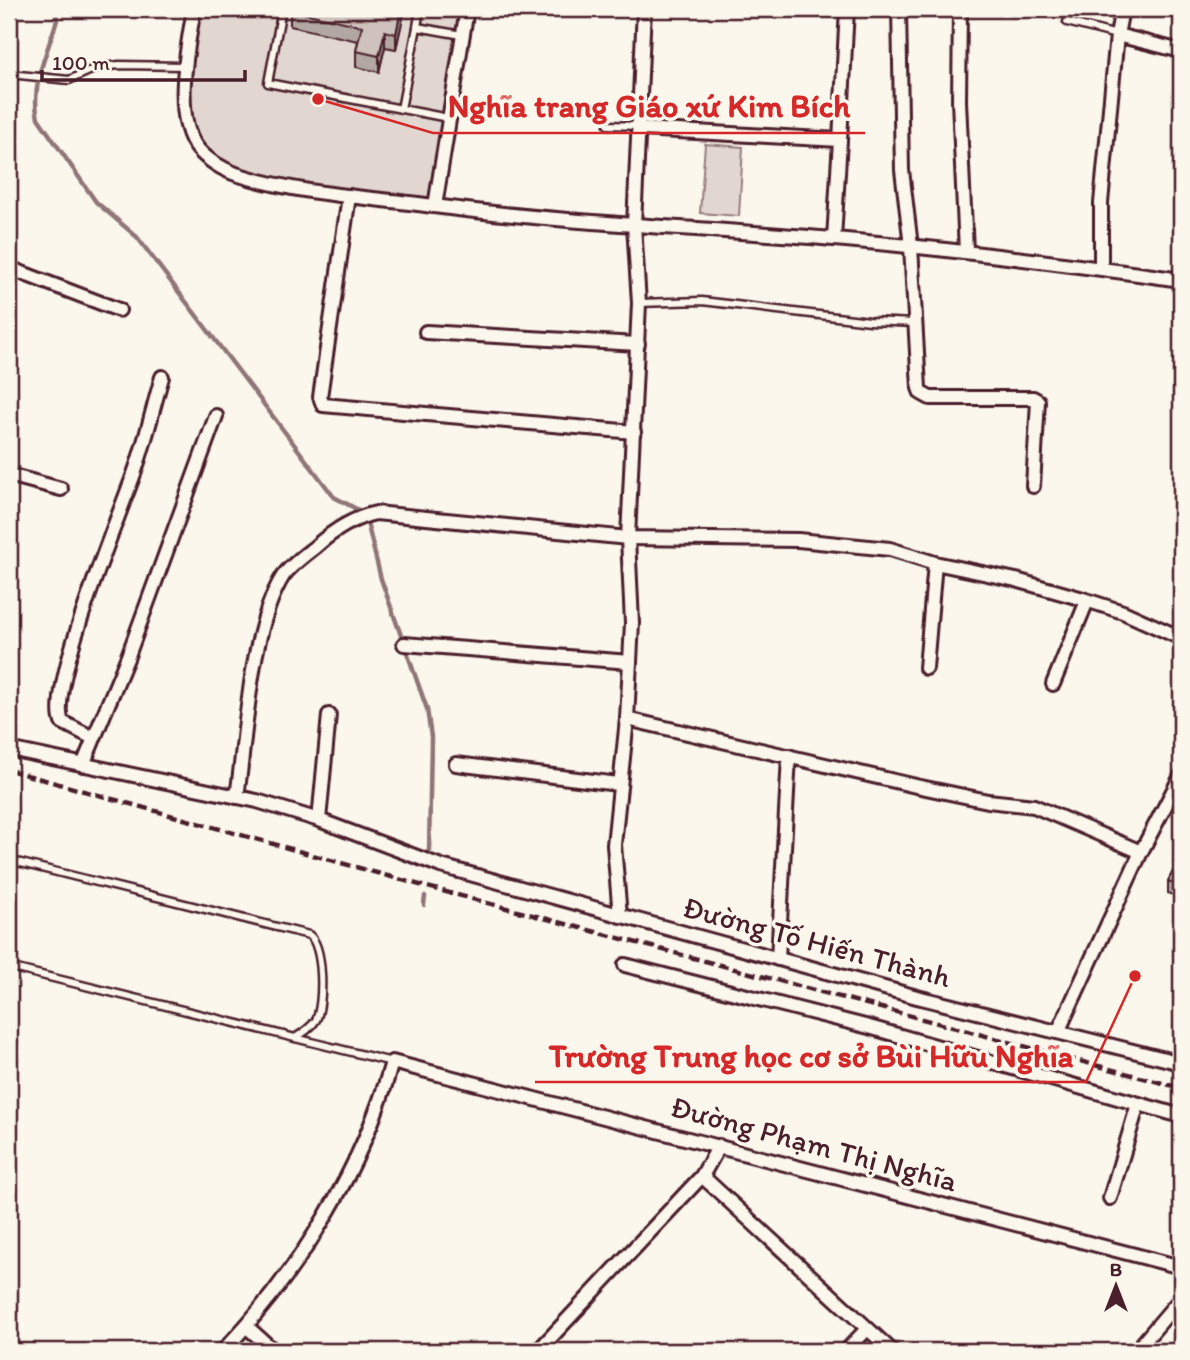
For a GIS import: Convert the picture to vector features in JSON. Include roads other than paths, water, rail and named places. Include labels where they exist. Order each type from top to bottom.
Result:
[{"type":"street","points":[[194,9],[186,66],[186,111],[197,147],[209,159],[232,173],[269,183],[435,206],[966,251],[1101,267],[1181,280]]},
{"type":"street","points":[[435,206],[467,9]]},
{"type":"street","points":[[621,916],[614,845],[618,784],[627,719],[632,623],[628,538],[638,344],[635,225],[644,9]]},
{"type":"street","points":[[834,239],[847,9]]},
{"type":"street","points":[[899,9],[902,170],[911,246],[921,393],[930,398],[1033,398],[1038,401],[1033,486]]},
{"type":"street","points":[[960,9],[959,101],[966,251]]},
{"type":"street","points":[[1101,267],[1101,202],[1117,35],[1122,9]]},
{"type":"street","points":[[1117,35],[1181,51]]},
{"type":"street","points":[[641,127],[840,140]]},
{"type":"street","points":[[349,196],[320,397],[323,405],[634,432]]},
{"type":"street","points":[[9,268],[119,310]]},
{"type":"street","points":[[426,332],[638,344]]},
{"type":"street","points":[[93,738],[62,722],[59,706],[78,625],[136,467],[162,377]]},
{"type":"street","points":[[83,765],[128,656],[216,416]]},
{"type":"street","points":[[9,475],[61,488]]},
{"type":"street","points":[[237,797],[258,653],[268,607],[284,574],[322,541],[355,518],[376,513],[628,538],[714,537],[851,544],[890,549],[935,563],[1016,580],[1123,612],[1181,638]]},
{"type":"street","points":[[926,668],[935,563]]},
{"type":"street","points":[[1053,684],[1087,601]]},
{"type":"street","points":[[404,644],[630,663]]},
{"type":"street","points":[[319,820],[329,715]]},
{"type":"street","points":[[627,719],[916,786],[988,801],[1034,806],[1141,852]]},
{"type":"street","name":"Đường Tố Hiến Thành","points":[[9,749],[237,797],[319,820],[441,866],[778,959],[1181,1063]]},
{"type":"street","points":[[778,959],[789,756]]},
{"type":"street","points":[[456,764],[618,784]]},
{"type":"street","points":[[1058,1032],[1141,852],[1181,776]]},
{"type":"street","points":[[625,965],[869,1027],[1181,1116]]},
{"type":"street","points":[[223,1351],[246,1326],[296,1261],[337,1193],[369,1135],[392,1062]]},
{"type":"street","name":"Đường Phạm Thị Nghĩa","points":[[392,1062],[1181,1266]]},
{"type":"street","points":[[1110,1198],[1138,1104]]},
{"type":"street","points":[[538,1351],[702,1176],[719,1146]]},
{"type":"street","points":[[702,1176],[892,1351]]},
{"type":"street","points":[[1136,1351],[1181,1298]]},
{"type":"street","points":[[246,1326],[274,1351]]},
{"type":"street","points":[[846,1351],[867,1329]]},
{"type":"lane","points":[[282,9],[268,83],[448,118]]},
{"type":"lane","points":[[401,109],[420,9]]},
{"type":"lane","points":[[1067,22],[1117,35]]},
{"type":"lane","points":[[417,27],[462,35]]},
{"type":"lane","points":[[9,74],[69,80],[96,68],[119,65],[186,66]]},
{"type":"lane","points":[[608,125],[641,127]]},
{"type":"lane","points":[[639,303],[702,301],[870,321],[915,323]]},
{"type":"lane","points":[[9,860],[309,934],[314,938],[320,961],[320,1001],[317,1018],[311,1027],[295,1038]]},
{"type":"lane","points":[[9,967],[392,1062]]},
{"type":"waterway","points":[[56,9],[57,20],[38,81],[38,118],[96,202],[137,237],[334,497],[364,513]]},
{"type":"waterway","points":[[368,526],[381,579],[427,709],[431,737],[429,855]]},
{"type":"waterway","points":[[424,905],[425,896]]},
{"type":"railway","points":[[9,770],[420,885],[1181,1088]]},
{"type":"place","name":"Nghĩa trang Giáo xứ Kim Bích","points":[[318,99]]},
{"type":"place","name":"Trường Trung học cơ sở Bùi Hữu Nghĩa","points":[[1135,976]]}]
